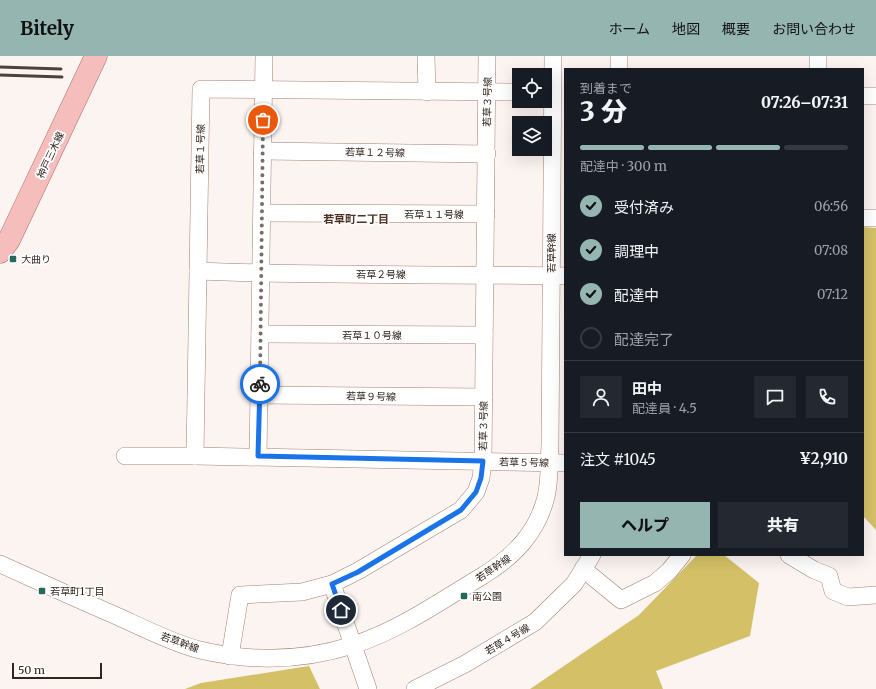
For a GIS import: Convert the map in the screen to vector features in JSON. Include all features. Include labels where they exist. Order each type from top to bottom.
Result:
[{"type":"main road","name":"神戸三木線","points":[[0,252],[9,240],[96,56]]},
{"type":"street","points":[[258,456],[264,56]]},
{"type":"street","points":[[426,56],[427,92]]},
{"type":"street","name":"若草３号線","points":[[230,656],[240,595],[302,592],[332,584],[358,572],[461,510],[476,492],[481,478],[483,461],[488,92],[487,56]]},
{"type":"street","name":"若草幹線","points":[[0,564],[132,624],[187,646],[230,656],[286,658],[321,654],[353,645],[388,631],[494,569],[513,554],[525,540],[537,521],[557,462],[558,276],[553,56]]},
{"type":"street","points":[[619,56],[619,68]]},
{"type":"street","points":[[818,56],[818,68]]},
{"type":"street","name":"若草１号線","points":[[195,456],[201,89],[512,92]]},
{"type":"street","points":[[864,96],[876,96]]},
{"type":"street","name":"若草１２号線","points":[[262,151],[487,154]]},
{"type":"street","name":"若草１１号線","points":[[262,213],[486,214]]},
{"type":"street","points":[[864,218],[876,218]]},
{"type":"street","name":"若草２号線","points":[[198,271],[261,274],[485,274],[558,276]]},
{"type":"street","name":"若草１０号線","points":[[260,334],[484,335]]},
{"type":"street","name":"若草９号線","points":[[259,394],[484,397]]},
{"type":"street","points":[[125,456],[195,456]]},
{"type":"street","name":"若草５号線","points":[[195,456],[557,462]]},
{"type":"street","name":"若草４号線","points":[[415,689],[465,664],[535,622],[574,584],[591,556]]},
{"type":"street","points":[[583,569],[621,600],[655,583],[681,556]]},
{"type":"street","points":[[791,556],[814,570],[829,576],[833,591],[848,597],[876,595]]},
{"type":"street","points":[[332,584],[368,689]]},
{"type":"shaded area","points":[[864,227],[876,228],[876,530],[864,517]]},
{"type":"shaded area","points":[[696,556],[725,556],[759,583],[750,636],[656,671],[663,689],[530,689],[639,615]]},
{"type":"shaded area","points":[[309,666],[320,689],[185,689],[201,683]]},
{"type":"railway","points":[[0,67],[61,69]]},
{"type":"railway","points":[[0,75],[62,77]]},
{"type":"way so far","points":[[260,384],[263,120]]},
{"type":"place","name":"大曲り","points":[[13,259]]},
{"type":"place","name":"若草町1丁目","points":[[42,591]]},
{"type":"place","name":"南公園","points":[[464,596]]},
{"type":"district","name":"若草町二丁目","points":[[356,219]]},
{"type":"route","points":[[260,384],[258,456],[483,461],[481,478],[476,492],[461,510],[358,572],[332,584],[341,610]]}]
